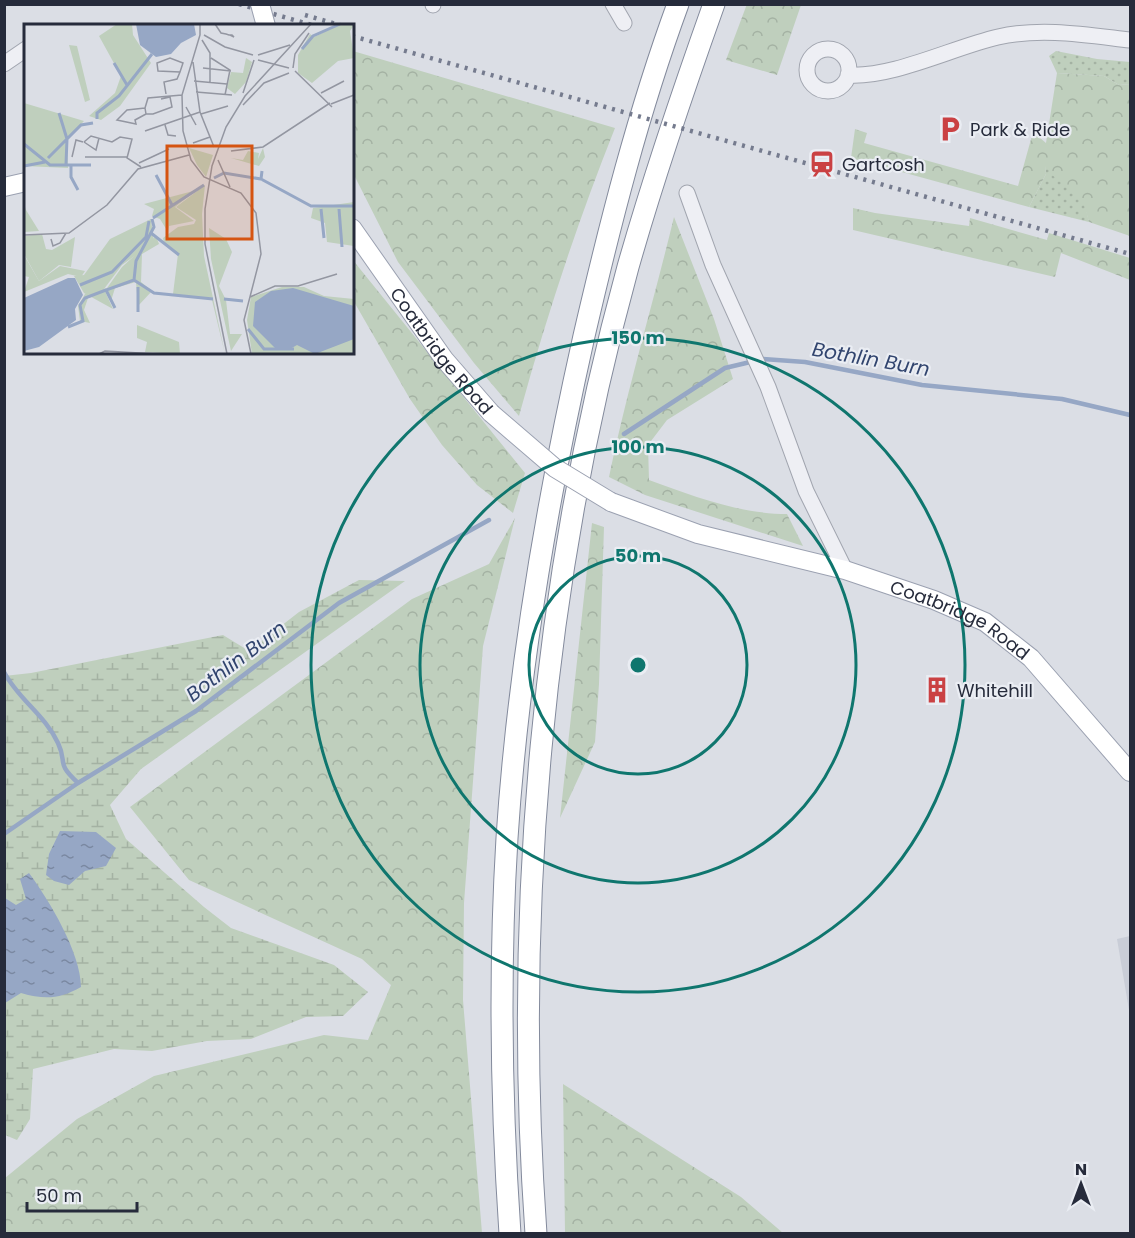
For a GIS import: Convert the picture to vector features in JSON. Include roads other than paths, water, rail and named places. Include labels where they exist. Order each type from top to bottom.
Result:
[{"type":"highway","points":[[510,1233],[503,1066],[503,951],[507,836],[526,651],[543,537],[601,264],[648,84],[678,4]]},
{"type":"highway","points":[[536,1233],[527,1067],[528,952],[534,838],[551,656],[568,543],[594,411],[628,268],[681,96],[714,4]]},
{"type":"main road","points":[[260,4],[265,24]]},
{"type":"main road","points":[[4,187],[24,182]]},
{"type":"main road","name":"Coatbridge Road","points":[[354,231],[444,359],[491,413],[555,468],[611,501],[698,534],[845,570],[934,600],[986,622],[1031,658],[1131,772]]},
{"type":"street","points":[[614,4],[624,23]]},
{"type":"street","points":[[848,75],[860,76],[884,71],[998,37],[1032,32],[1131,40]]},
{"type":"street","points":[[4,64],[24,50]]},
{"type":"street","points":[[687,193],[713,265],[768,387],[806,491],[845,570]]},
{"type":"water","points":[[60,831],[96,832],[116,848],[106,866],[85,871],[69,885],[54,881],[46,875],[49,854]]},
{"type":"water","points":[[29,873],[46,897],[70,943],[80,973],[81,987],[52,997],[21,993],[5,1003],[5,898],[16,905],[26,899],[20,879]]},
{"type":"waterway","name":"Bothlin Burn","points":[[624,434],[725,368],[763,359],[805,362],[922,385],[1062,399],[1130,415]]},
{"type":"waterway","name":"Bothlin Burn","points":[[4,834],[78,783],[196,711],[339,603],[489,520]]},
{"type":"waterway","points":[[4,672],[53,733],[61,750],[64,767],[78,783]]},
{"type":"railway","points":[[239,4],[308,24]]},
{"type":"railway","points":[[305,15],[336,24]]},
{"type":"railway","points":[[354,37],[1130,254]]},
{"type":"place","name":"Park & Ride","points":[[950,129]]},
{"type":"place","name":"Gartcosh","points":[[822,164]]},
{"type":"place","name":"Whitehill","points":[[937,690]]}]
